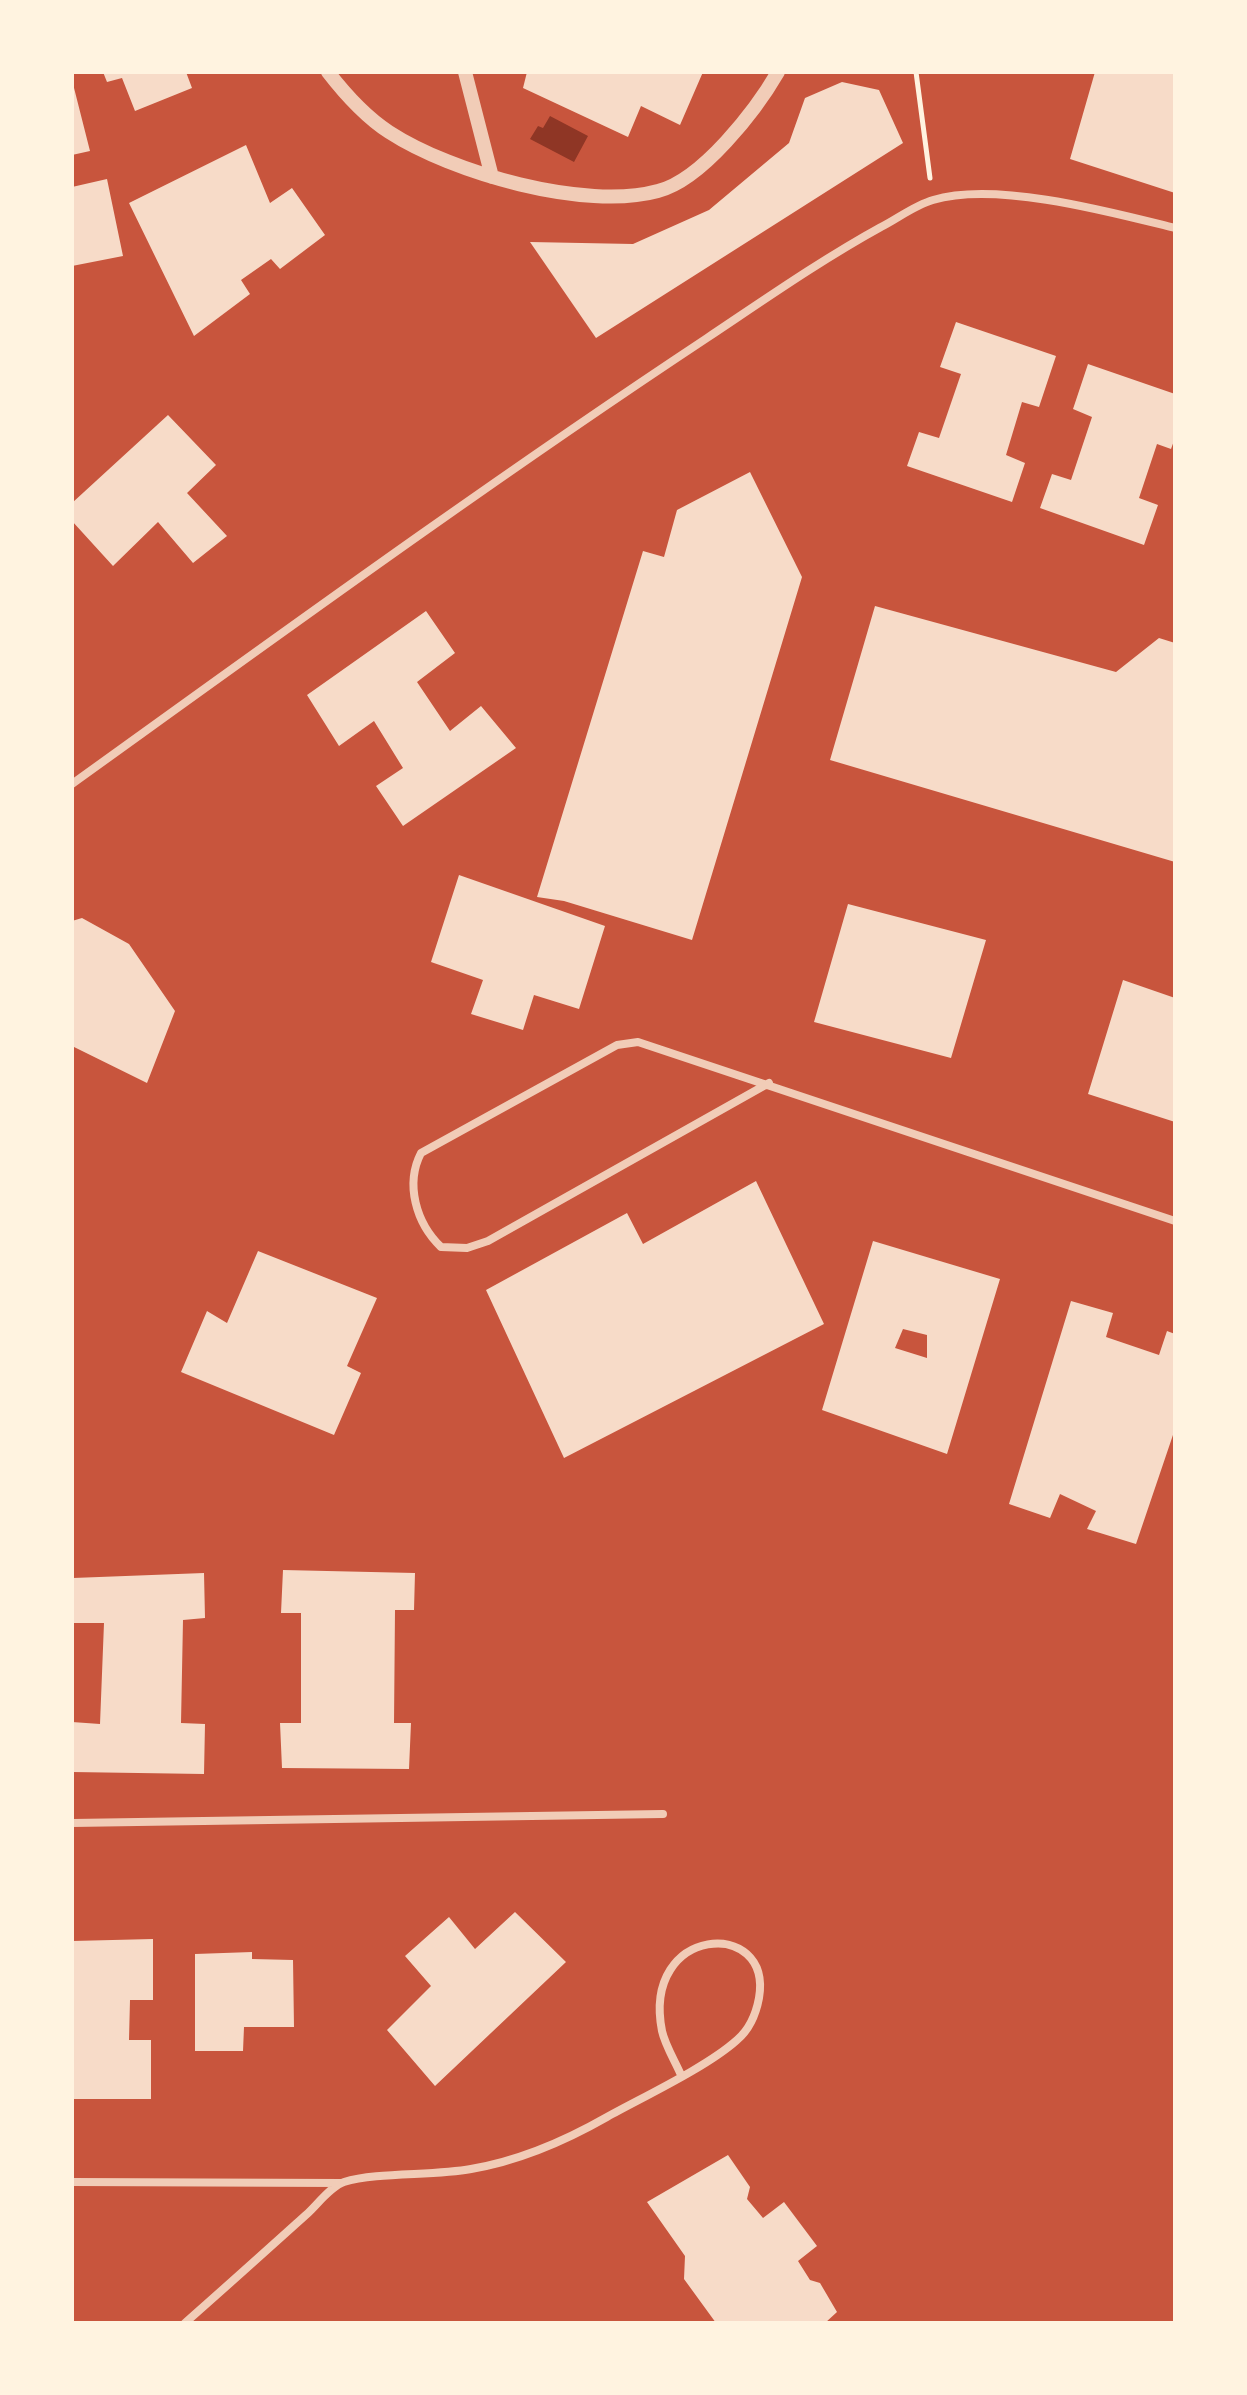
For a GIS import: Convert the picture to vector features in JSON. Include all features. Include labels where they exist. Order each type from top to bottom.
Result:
[{"type":"street","points":[[328,72],[343,92],[389,132],[492,177],[587,198],[659,191],[707,162],[739,127],[778,72]]},
{"type":"street","points":[[465,72],[492,177]]},
{"type":"street","points":[[72,784],[401,547],[615,399],[834,253],[932,200],[980,195],[1034,200],[1104,210],[1175,228]]},
{"type":"street","points":[[769,1083],[488,1241],[454,1249],[441,1247],[428,1234],[411,1189],[414,1166],[421,1153],[617,1045],[638,1042],[769,1083],[1175,1221]]},
{"type":"street","points":[[72,1823],[663,1814]]},
{"type":"street","points":[[72,2182],[342,2183],[472,2169],[533,2152],[585,2130],[681,2075],[738,2040],[754,2020],[760,1994],[756,1967],[743,1951],[723,1943],[701,1945],[679,1954],[667,1976],[660,2001],[662,2033],[681,2075]]},
{"type":"street","points":[[185,2323],[342,2183]]},
{"type":"path","points":[[916,72],[927,136],[932,200]]},
{"type":"shaded area","points":[[550,116],[588,136],[574,162],[530,139],[538,126],[543,128]]},
{"type":"building","points":[[103,72],[186,72],[192,88],[135,111],[122,78],[107,82]]},
{"type":"building","points":[[527,72],[703,72],[680,125],[641,106],[628,137],[523,88]]},
{"type":"building","points":[[1095,72],[1175,72],[1175,193],[1070,159]]},
{"type":"building","points":[[72,80],[90,151],[72,155]]},
{"type":"building","points":[[842,82],[879,90],[903,143],[596,338],[530,242],[633,244],[709,210],[789,143],[805,98]]},
{"type":"building","points":[[246,145],[270,203],[292,188],[325,235],[280,269],[271,259],[241,280],[250,294],[194,336],[129,203]]},
{"type":"building","points":[[107,179],[123,256],[72,266],[72,187]]},
{"type":"building","points":[[956,322],[1056,356],[1039,407],[1022,402],[1006,455],[1025,463],[1012,502],[907,466],[919,432],[939,438],[961,374],[940,367]]},
{"type":"building","points":[[1088,364],[1175,394],[1175,438],[1171,449],[1157,444],[1139,498],[1158,505],[1144,545],[1040,508],[1052,474],[1071,480],[1092,417],[1073,409]]},
{"type":"building","points":[[168,415],[216,465],[187,493],[227,536],[193,563],[158,522],[113,566],[72,521],[72,503]]},
{"type":"building","points":[[750,472],[802,577],[692,940],[564,901],[537,897],[643,551],[664,557],[677,510]]},
{"type":"building","points":[[875,606],[1116,672],[1159,638],[1175,643],[1175,862],[830,760]]},
{"type":"building","points":[[426,611],[455,653],[417,682],[450,731],[481,706],[516,748],[403,826],[376,786],[403,768],[374,721],[339,746],[307,695]]},
{"type":"building","points":[[459,875],[605,926],[579,1009],[534,995],[523,1030],[471,1014],[483,980],[431,962]]},
{"type":"building","points":[[848,904],[986,940],[951,1058],[814,1022]]},
{"type":"building","points":[[82,918],[129,944],[175,1011],[147,1083],[72,1046],[72,921]]},
{"type":"building","points":[[1123,980],[1175,998],[1175,1122],[1088,1094]]},
{"type":"building","points":[[756,1181],[824,1324],[564,1458],[486,1290],[627,1213],[643,1244]]},
{"type":"building","points":[[873,1241],[1000,1279],[947,1454],[822,1410]],"holes":[[[903,1329],[927,1335],[927,1358],[895,1348]]]},
{"type":"building","points":[[258,1251],[377,1298],[347,1366],[361,1373],[334,1435],[181,1372],[207,1311],[227,1323]]},
{"type":"building","points":[[1071,1301],[1113,1313],[1106,1337],[1159,1355],[1167,1331],[1175,1334],[1175,1429],[1136,1544],[1087,1529],[1096,1511],[1060,1494],[1050,1518],[1009,1504]]},
{"type":"building","points":[[283,1570],[415,1573],[414,1610],[395,1610],[394,1723],[411,1723],[409,1769],[282,1768],[280,1723],[301,1723],[301,1613],[281,1613]]},
{"type":"building","points":[[204,1573],[205,1618],[183,1620],[181,1723],[205,1724],[204,1774],[72,1772],[72,1722],[100,1724],[104,1623],[72,1623],[73,1578]]},
{"type":"building","points":[[515,1912],[566,1962],[435,2086],[387,2030],[431,1986],[405,1956],[449,1917],[475,1949]]},
{"type":"building","points":[[153,1939],[153,2000],[130,2000],[129,2040],[151,2040],[151,2099],[72,2099],[72,1941]]},
{"type":"building","points":[[252,1952],[252,1959],[293,1960],[294,2027],[244,2027],[243,2051],[195,2051],[195,1954]]},
{"type":"building","points":[[728,2155],[750,2187],[747,2199],[763,2218],[784,2202],[817,2246],[798,2261],[810,2280],[820,2283],[837,2312],[825,2323],[716,2323],[684,2279],[685,2256],[647,2202]]}]
